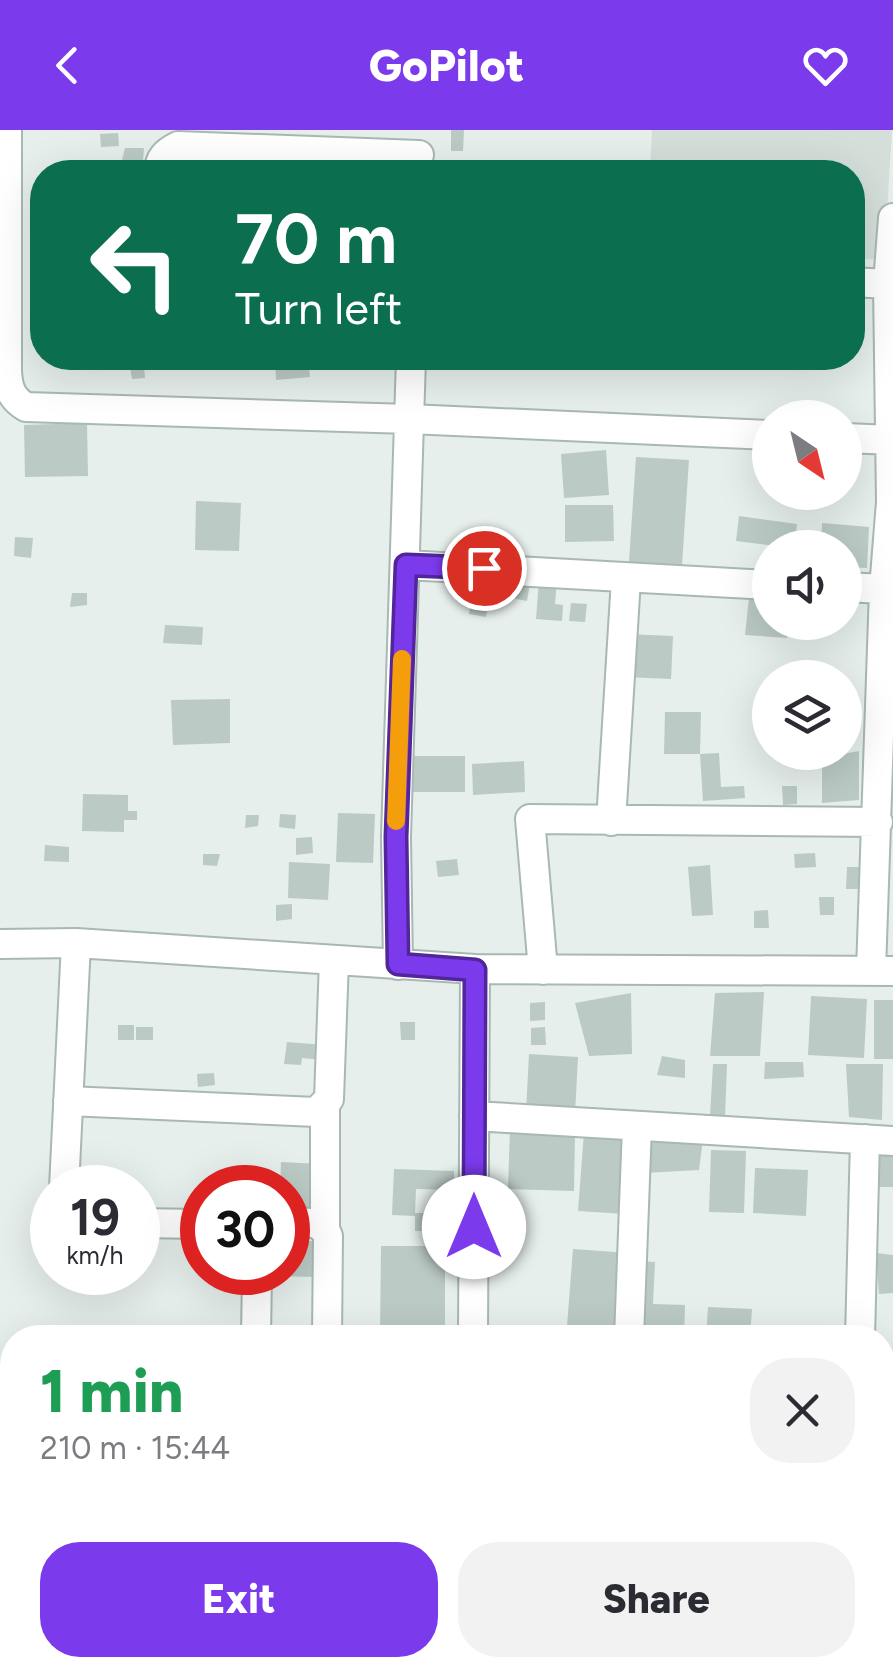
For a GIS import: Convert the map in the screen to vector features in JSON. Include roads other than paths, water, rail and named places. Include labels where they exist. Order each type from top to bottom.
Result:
[{"type":"street","points":[[6,130],[8,409],[409,418],[752,434]]},
{"type":"street","points":[[161,160],[178,146],[420,152]]},
{"type":"street","points":[[0,944],[76,943],[475,970],[882,971],[878,822],[884,589],[891,502],[888,284],[893,218]]},
{"type":"street","points":[[865,283],[888,284]]},
{"type":"street","points":[[398,964],[396,837],[411,370]]},
{"type":"street","points":[[862,439],[890,440]]},
{"type":"street","points":[[406,565],[752,584]]},
{"type":"street","points":[[611,821],[626,579]]},
{"type":"street","points":[[862,588],[884,589]]},
{"type":"street","points":[[543,970],[530,819],[878,822]]},
{"type":"street","points":[[65,1165],[76,943]]},
{"type":"street","points":[[68,1101],[316,1112],[329,1098],[334,960]]},
{"type":"street","points":[[474,1325],[475,970]]},
{"type":"street","points":[[325,1105],[327,1325]]},
{"type":"street","points":[[474,1116],[879,1140],[861,1325]]},
{"type":"street","points":[[629,1325],[637,1126]]},
{"type":"street","points":[[310,1222],[325,1228]]},
{"type":"street","points":[[256,1325],[257,1295]]}]
